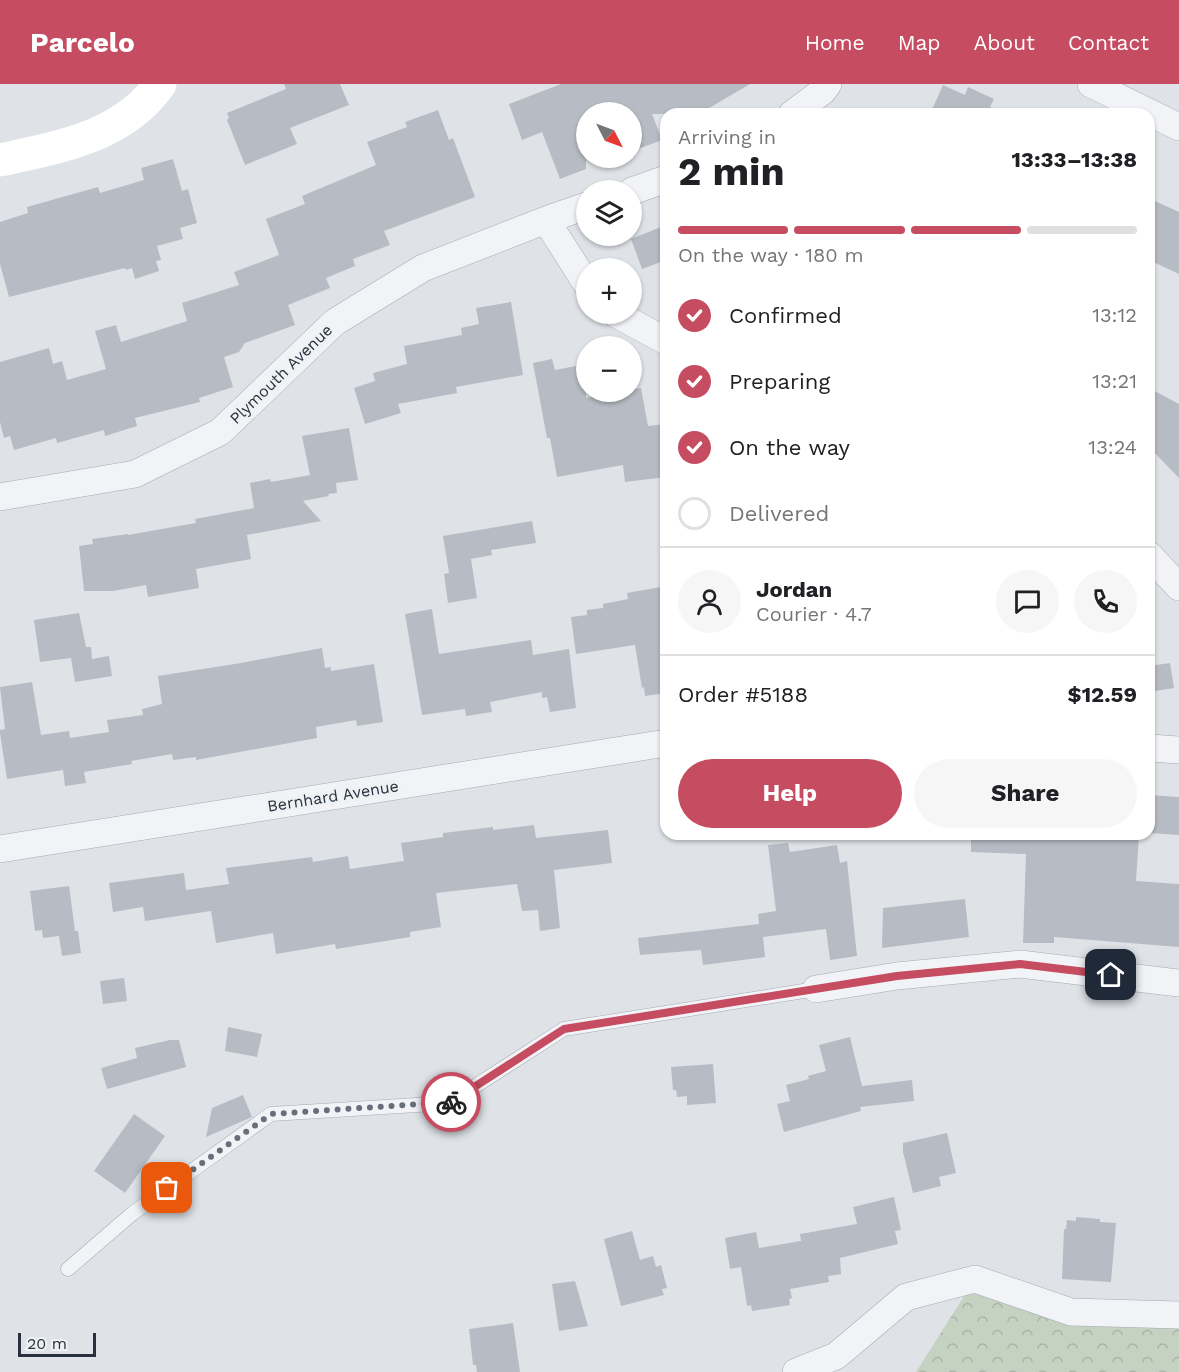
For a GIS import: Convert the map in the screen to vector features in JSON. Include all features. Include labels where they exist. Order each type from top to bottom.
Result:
[{"type":"main road","points":[[0,160],[64,146],[119,124],[152,95],[160,84]]},
{"type":"street","points":[[800,108],[823,91],[828,84]]},
{"type":"street","points":[[1090,84],[1140,108]]},
{"type":"street","points":[[1155,115],[1179,127]]},
{"type":"street","points":[[642,187],[660,181]]},
{"type":"street","name":"Plymouth Avenue","points":[[0,496],[135,474],[220,432],[335,322],[423,268],[576,210]]},
{"type":"street","points":[[546,220],[576,267]]},
{"type":"street","points":[[635,324],[660,337]]},
{"type":"street","points":[[1155,561],[1179,587]]},
{"type":"street","name":"Bernhard Avenue","points":[[0,849],[660,745]]},
{"type":"street","points":[[1155,748],[1179,750]]},
{"type":"street","points":[[816,989],[897,976],[1020,964],[1179,983]]},
{"type":"street","points":[[795,1372],[836,1356],[906,1297],[975,1279],[1071,1312],[1179,1315]]},
{"type":"lane","points":[[68,1269],[133,1213],[271,1114],[449,1103],[564,1029],[816,989]]},
{"type":"green space","points":[[975,1279],[1071,1312],[1179,1315],[1179,1372],[916,1372]]},
{"type":"building","points":[[284,84],[340,84],[349,105],[290,128],[297,144],[245,165],[227,120],[229,118],[227,113],[286,89]]},
{"type":"building","points":[[561,84],[750,84],[709,108],[660,108],[660,114],[652,114],[660,141],[642,148],[642,102],[576,102],[576,168],[586,169],[560,179],[542,132],[522,140],[509,104]]},
{"type":"building","points":[[943,85],[965,95],[968,87],[994,99],[990,107],[992,108],[933,108]]},
{"type":"building","points":[[438,110],[449,140],[453,138],[475,197],[384,231],[390,245],[353,259],[355,266],[326,278],[330,288],[288,305],[295,325],[245,343],[239,352],[224,357],[233,387],[199,398],[200,402],[135,418],[137,426],[105,436],[104,430],[57,443],[56,438],[14,450],[10,436],[4,438],[0,422],[0,362],[49,348],[53,364],[62,361],[67,380],[106,369],[95,331],[116,325],[121,342],[187,321],[182,303],[239,285],[234,272],[279,255],[266,219],[305,204],[302,196],[376,165],[367,142],[407,127],[405,122]]},
{"type":"building","points":[[173,159],[182,191],[188,189],[197,223],[180,228],[183,239],[157,246],[161,260],[156,261],[159,271],[135,279],[132,268],[126,270],[125,268],[9,297],[0,264],[0,222],[28,213],[27,207],[98,187],[100,193],[144,180],[141,168]]},
{"type":"building","points":[[1155,201],[1179,212],[1179,274],[1155,263]]},
{"type":"building","points":[[660,227],[660,262],[642,269],[642,258],[638,258],[634,246],[642,246],[642,235]]},
{"type":"building","points":[[511,302],[523,375],[456,387],[457,393],[398,404],[401,413],[365,424],[354,388],[375,381],[373,373],[407,364],[404,346],[462,335],[461,328],[479,324],[476,308]]},
{"type":"building","points":[[552,359],[555,370],[576,366],[576,402],[642,402],[642,393],[648,426],[660,425],[660,478],[625,482],[623,465],[557,477],[550,438],[547,438],[533,363]]},
{"type":"building","points":[[1155,391],[1179,404],[1179,478],[1155,453]]},
{"type":"building","points":[[349,428],[358,480],[336,483],[337,493],[303,501],[321,521],[247,535],[251,559],[196,569],[199,588],[148,597],[146,585],[113,591],[84,591],[79,546],[93,544],[92,539],[196,523],[195,519],[254,508],[250,483],[310,475],[302,436]]},
{"type":"building","points":[[532,521],[536,543],[491,550],[492,555],[471,559],[477,598],[448,603],[444,574],[449,573],[443,536]]},
{"type":"building","points":[[660,587],[660,694],[645,696],[635,645],[576,654],[571,617],[587,615],[587,610],[603,608],[603,604],[628,599],[627,593]]},
{"type":"building","points":[[432,609],[439,654],[531,640],[533,655],[569,649],[576,708],[550,712],[547,697],[542,698],[542,692],[490,702],[492,712],[466,716],[465,709],[422,715],[405,614]]},
{"type":"building","points":[[79,613],[86,647],[91,647],[92,659],[109,656],[112,676],[75,682],[71,658],[40,662],[34,620]]},
{"type":"building","points":[[322,648],[325,668],[331,667],[331,671],[374,664],[383,722],[357,726],[356,720],[316,727],[317,738],[196,760],[196,757],[173,760],[172,754],[131,761],[132,764],[84,772],[86,783],[65,786],[63,770],[7,779],[0,733],[0,730],[5,729],[0,687],[32,682],[41,735],[69,731],[70,738],[109,732],[107,720],[143,715],[142,709],[162,704],[158,676]]},
{"type":"building","points":[[1170,663],[1174,688],[1155,691],[1155,665]]},
{"type":"building","points":[[1155,795],[1179,797],[1179,835],[1155,833]]},
{"type":"building","points":[[534,825],[536,838],[608,830],[612,863],[554,870],[560,928],[540,931],[538,910],[522,911],[517,884],[436,893],[441,927],[410,932],[410,937],[336,949],[335,944],[276,954],[273,933],[216,943],[211,911],[145,921],[143,907],[113,912],[109,883],[184,873],[186,890],[229,884],[226,868],[312,857],[313,862],[348,856],[350,869],[404,861],[401,843],[443,837],[443,833]]},
{"type":"building","points":[[971,840],[1139,840],[1136,881],[1179,884],[1179,947],[1054,937],[1054,943],[1023,943],[1026,854],[971,852]]},
{"type":"building","points":[[788,843],[790,852],[837,845],[840,863],[847,861],[857,956],[830,960],[826,929],[763,937],[765,957],[703,965],[701,950],[640,955],[638,938],[759,924],[758,914],[776,911],[768,845]]},
{"type":"building","points":[[69,886],[75,931],[78,931],[81,953],[62,956],[59,936],[43,938],[42,930],[35,931],[30,891]]},
{"type":"building","points":[[965,899],[969,937],[882,948],[883,908]]},
{"type":"building","points":[[124,978],[127,1001],[103,1004],[100,981]]},
{"type":"building","points":[[228,1027],[262,1034],[257,1057],[225,1051]]},
{"type":"building","points":[[850,1037],[862,1086],[912,1080],[914,1101],[860,1107],[861,1111],[784,1132],[777,1104],[790,1101],[786,1085],[809,1079],[808,1076],[826,1071],[819,1045]]},
{"type":"building","points":[[179,1040],[186,1067],[107,1089],[101,1068],[137,1058],[135,1048]]},
{"type":"building","points":[[713,1064],[716,1103],[687,1105],[687,1096],[677,1097],[676,1090],[673,1090],[671,1067]]},
{"type":"building","points":[[243,1095],[252,1117],[206,1137],[212,1108]]},
{"type":"building","points":[[134,1114],[165,1136],[125,1193],[94,1171]]},
{"type":"building","points":[[947,1133],[956,1173],[939,1177],[941,1186],[913,1193],[903,1143]]},
{"type":"building","points":[[894,1197],[901,1230],[895,1231],[898,1244],[840,1258],[841,1274],[828,1276],[829,1282],[790,1289],[792,1298],[789,1299],[790,1305],[752,1311],[751,1305],[747,1306],[741,1267],[730,1269],[725,1238],[756,1232],[759,1248],[801,1241],[800,1234],[857,1224],[853,1207]]},
{"type":"building","points":[[1076,1217],[1116,1223],[1111,1282],[1062,1279],[1064,1229],[1066,1229],[1067,1220],[1076,1221]]},
{"type":"building","points":[[632,1231],[640,1260],[653,1256],[656,1267],[661,1265],[667,1288],[662,1289],[664,1295],[621,1306],[604,1239]]},
{"type":"building","points":[[575,1281],[588,1326],[559,1331],[552,1284]]},
{"type":"building","points":[[513,1323],[520,1372],[477,1372],[476,1365],[473,1365],[469,1329]]},
{"type":"way so far","points":[[167,1188],[271,1114],[451,1102]]},
{"type":"route","points":[[451,1102],[564,1029],[897,976],[1020,964],[1111,975]]}]
